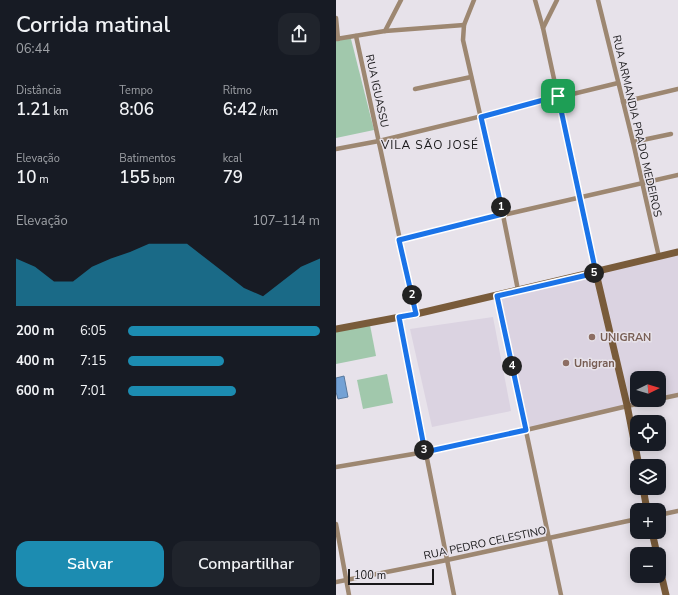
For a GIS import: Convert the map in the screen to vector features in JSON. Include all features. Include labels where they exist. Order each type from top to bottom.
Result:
[{"type":"street","points":[[385,31],[401,0]]},
{"type":"street","points":[[474,0],[464,25],[463,40],[503,214],[518,290]]},
{"type":"street","points":[[535,0],[543,28],[596,273],[627,405],[638,459]]},
{"type":"street","points":[[543,28],[557,0]]},
{"type":"street","name":"RUA ARMANDIA PRADO MEDEIROS","points":[[598,0],[633,142],[658,257]]},
{"type":"street","points":[[336,18],[337,39],[385,31],[464,25]]},
{"type":"street","name":"RUA IGUASSU","points":[[356,36],[416,314]]},
{"type":"street","points":[[415,89],[471,77]]},
{"type":"street","points":[[336,149],[379,141],[481,117],[558,96],[618,83]]},
{"type":"street","points":[[623,102],[678,89]]},
{"type":"street","points":[[633,142],[671,134]]},
{"type":"street","points":[[399,240],[503,214],[678,175]]},
{"type":"street","points":[[336,329],[416,314],[497,296],[678,252]]},
{"type":"street","points":[[497,296],[561,595]]},
{"type":"street","points":[[399,317],[454,595]]},
{"type":"street","points":[[666,398],[678,395]]},
{"type":"street","points":[[336,468],[425,452],[526,430],[630,404]]},
{"type":"street","points":[[666,514],[678,511]]},
{"type":"street","name":"RUA PEDRO CELESTINO","points":[[336,582],[630,520]]},
{"type":"street","points":[[336,524],[349,595]]},
{"type":"street","points":[[663,583],[666,595]]},
{"type":"shaded area","name":"UNIGRAN","points":[[678,252],[678,395],[666,398],[666,371],[630,371],[630,405],[526,430],[497,295]]},
{"type":"shaded area","points":[[493,317],[511,411],[432,427],[410,329]]},
{"type":"green space","points":[[350,35],[374,130],[336,138],[336,38]]},
{"type":"green space","points":[[370,325],[376,356],[336,364],[336,332]]},
{"type":"green space","points":[[387,374],[393,403],[363,409],[357,380]]},
{"type":"water","points":[[344,376],[348,397],[338,399],[336,392],[336,378]]},
{"type":"place","name":"UNIGRAN","points":[[592,337]]},
{"type":"place","name":"Unigran","points":[[566,363]]},
{"type":"district","name":"VILA SÃO JOSÉ","points":[[430,145]]},
{"type":"route","points":[[558,96],[596,273],[497,296],[526,430],[425,452],[399,317],[416,314],[399,240],[503,214],[481,117],[558,96]]}]
